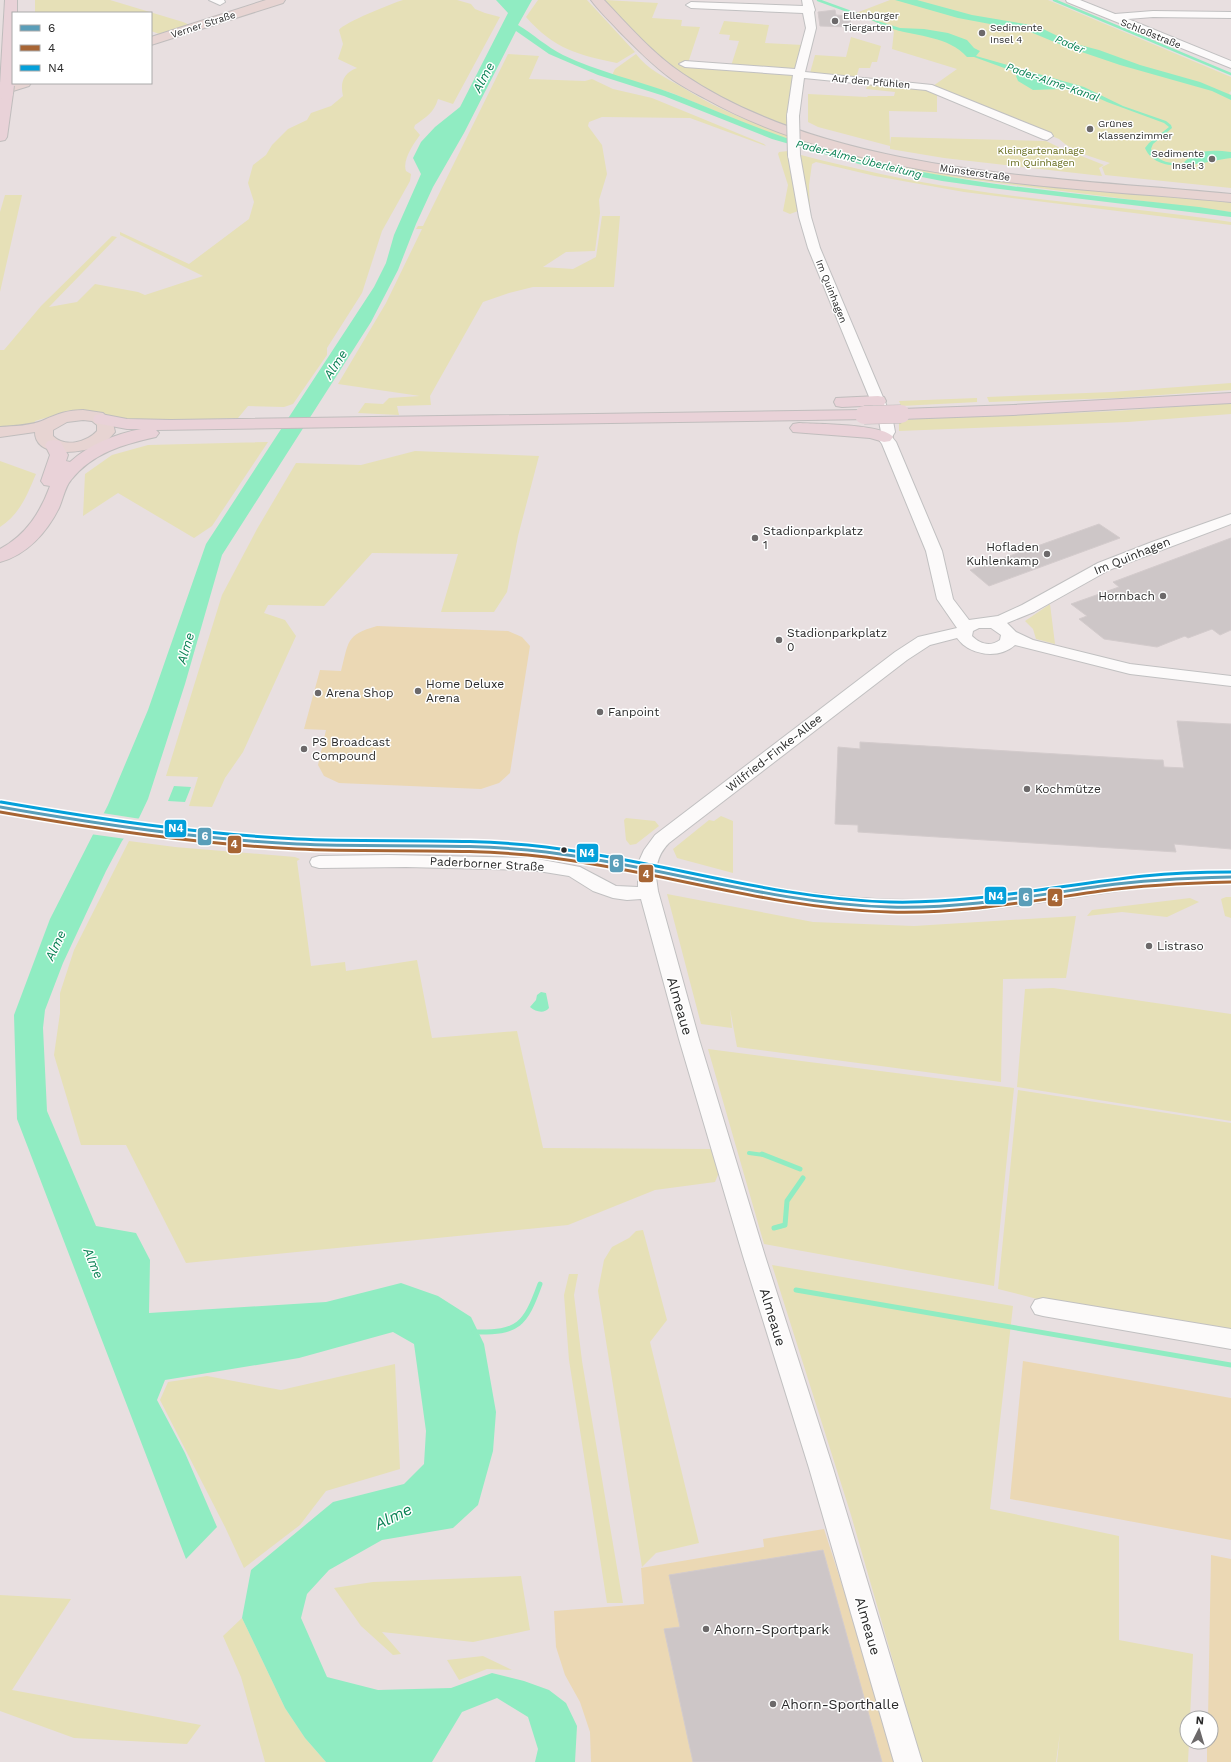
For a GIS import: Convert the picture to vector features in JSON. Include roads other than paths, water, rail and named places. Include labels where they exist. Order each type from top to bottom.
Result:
[{"type":"highway","points":[[0,137],[11,0]]},
{"type":"highway","points":[[101,419],[127,424],[171,425],[901,414],[1012,410],[1231,398]]},
{"type":"highway","points":[[662,418],[808,403],[878,401]]},
{"type":"highway","points":[[662,418],[868,432],[884,437]]},
{"type":"highway","points":[[62,479],[81,459],[115,441],[133,435],[205,424]]},
{"type":"highway","points":[[0,556],[22,543],[36,531],[50,508],[70,457],[94,441],[126,430],[171,425]]},
{"type":"highway","points":[[0,542],[22,528],[37,511],[58,458],[58,451],[50,443]]},
{"type":"main road","name":"Verner Straße","points":[[152,41],[279,0]]},
{"type":"main road","name":"Münsterstraße","points":[[597,0],[639,46],[678,77],[735,110],[801,135],[876,155],[968,171],[1231,198]]},
{"type":"main road","points":[[4,89],[21,84]]},
{"type":"main road","points":[[0,432],[24,430],[77,415],[92,416],[101,419],[106,424],[107,428],[94,441],[68,447],[26,436],[0,437]]},
{"type":"main road","points":[[49,424],[43,432],[50,443]]},
{"type":"street","name":"Schloßstraße","points":[[1071,0],[1231,66]]},
{"type":"street","points":[[1162,2],[1188,12],[1189,14]]},
{"type":"street","points":[[691,5],[808,5]]},
{"type":"street","name":"Im Quinhagen","points":[[808,5],[811,28],[798,73],[793,116],[794,155],[805,217],[814,248],[878,401],[888,432],[884,437],[889,442],[939,567],[945,599],[966,634]]},
{"type":"street","points":[[1114,17],[1153,14],[1231,16]]},
{"type":"street","name":"Auf den Pfühlen","points":[[685,64],[798,73],[928,87],[1047,136]]},
{"type":"street","name":"Im Quinhagen","points":[[939,567],[946,577],[955,603],[970,616],[987,622],[1010,617],[1038,604],[1094,572],[1231,519]]},
{"type":"street","name":"Im Quinhagen","points":[[1006,638],[1013,625],[1032,612],[1038,604]]},
{"type":"street","points":[[1006,638],[984,649],[966,634],[973,624],[987,622],[1001,626],[1006,638],[1020,648],[1063,661],[1107,669],[1130,669],[1231,681]]},
{"type":"street","name":"Wilfried-Finke-Allee","points":[[647,869],[653,847],[662,839],[901,656],[915,648],[949,642],[966,634]]},
{"type":"street","name":"Paderborner Straße","points":[[0,807],[174,832],[298,844],[523,849],[577,856],[766,894],[844,904],[886,907],[982,904],[1146,880],[1231,877]]},
{"type":"street","name":"Paderborner Straße","points":[[319,862],[490,862],[527,864],[575,871],[594,884],[617,894],[628,895],[648,891]]},
{"type":"street","name":"Almeaue","points":[[647,869],[648,891],[689,1039],[761,1278],[823,1475],[908,1762]]},
{"type":"street","points":[[1043,1306],[1231,1339]]},
{"type":"water","points":[[496,0],[532,0],[518,25],[551,48],[576,61],[674,94],[763,130],[818,148],[911,170],[1007,185],[1199,207],[1231,212],[1231,217],[992,188],[942,181],[866,166],[772,139],[664,96],[598,75],[549,54],[516,31],[464,133],[433,187],[416,224],[398,270],[371,322],[222,555],[185,684],[148,799],[139,818],[122,841],[106,871],[63,963],[45,1010],[43,1028],[47,1111],[96,1226],[136,1233],[150,1260],[149,1313],[326,1302],[401,1283],[438,1296],[471,1317],[484,1344],[496,1412],[493,1451],[478,1505],[453,1528],[382,1540],[329,1570],[307,1594],[301,1618],[327,1677],[378,1690],[451,1688],[492,1673],[524,1681],[549,1690],[566,1703],[577,1726],[575,1762],[535,1762],[538,1749],[528,1717],[497,1698],[462,1712],[432,1762],[326,1762],[305,1738],[285,1708],[242,1618],[251,1570],[333,1502],[404,1484],[424,1464],[426,1431],[414,1344],[393,1332],[299,1358],[165,1380],[157,1400],[185,1453],[217,1527],[186,1559],[17,1119],[14,1015],[50,919],[108,805],[148,710],[206,544],[374,287],[386,263],[394,235],[421,174],[413,158],[421,142],[435,127],[460,107],[508,13]]},
{"type":"water","name":"Pader","points":[[895,0],[917,0],[972,15],[1037,26],[1072,43],[1099,50],[1140,65],[1200,82],[1231,95],[1231,100],[1212,91],[1120,65],[1064,46],[1028,31],[958,18]]},
{"type":"water","points":[[865,17],[900,28],[924,29],[948,33],[967,40],[974,48],[980,51],[976,56],[1084,87],[1123,106],[1166,121],[1172,128],[1153,144],[1151,149],[1157,157],[1164,161],[1183,163],[1194,155],[1211,151],[1231,152],[1231,158],[1184,165],[1161,163],[1151,157],[1145,148],[1169,127],[1164,123],[1107,102],[1085,92],[1061,89],[1033,90],[1018,81],[1016,76],[1018,73],[974,57],[967,57],[959,50],[942,41],[893,29]]},
{"type":"water","points":[[174,786],[191,787],[185,802],[168,801]]},
{"type":"water","points":[[541,992],[546,993],[549,1008],[542,1012],[530,1007],[536,1000],[537,995]]},
{"type":"waterway","name":"Pader-Alme-Kanal","points":[[818,0],[870,19]]},
{"type":"waterway","points":[[1054,0],[1231,74]]},
{"type":"waterway","points":[[749,1153],[764,1155]]},
{"type":"waterway","points":[[762,1154],[800,1169]]},
{"type":"waterway","points":[[774,1228],[785,1225],[787,1201],[803,1178]]},
{"type":"waterway","points":[[474,1332],[501,1331],[518,1324],[530,1309],[540,1284]]},
{"type":"waterway","points":[[796,1290],[1231,1365]]},
{"type":"place","name":"Ellenbürger Tiergarten","points":[[835,21]]},
{"type":"place","name":"Sedimente Insel 4","points":[[982,33]]},
{"type":"place","name":"Grünes Klassenzimmer","points":[[1090,129]]},
{"type":"place","name":"Sedimente Insel 3","points":[[1212,159]]},
{"type":"place","name":"Stadionparkplatz 1","points":[[755,538]]},
{"type":"place","name":"Hofladen Kuhlenkamp","points":[[1047,554]]},
{"type":"place","name":"Hornbach","points":[[1163,596]]},
{"type":"place","name":"Stadionparkplatz 0","points":[[779,640]]},
{"type":"place","name":"Home Deluxe Arena","points":[[418,691]]},
{"type":"place","name":"Arena Shop","points":[[318,693]]},
{"type":"place","name":"Fanpoint","points":[[600,712]]},
{"type":"place","name":"PS Broadcast Compound","points":[[304,749]]},
{"type":"place","name":"Kochmütze","points":[[1027,789]]},
{"type":"place","name":"Listraso","points":[[1149,946]]},
{"type":"place","name":"Ahorn-Sportpark","points":[[706,1629]]},
{"type":"place","name":"Ahorn-Sporthalle","points":[[773,1704]]},
{"type":"water label","name":"Alme","points":[[483,77]]},
{"type":"water label","name":"Pader-Alme-Überleitung","points":[[859,159]]},
{"type":"water label","name":"Alme","points":[[335,364]]},
{"type":"water label","name":"Alme","points":[[185,648]]},
{"type":"water label","name":"Alme","points":[[55,945]]},
{"type":"water label","name":"Alme","points":[[94,1263]]},
{"type":"water label","name":"Alme","points":[[393,1516]]},
{"type":"park label","name":"Kleingartenanlage Im Quinhagen","points":[[1041,156]]}]
